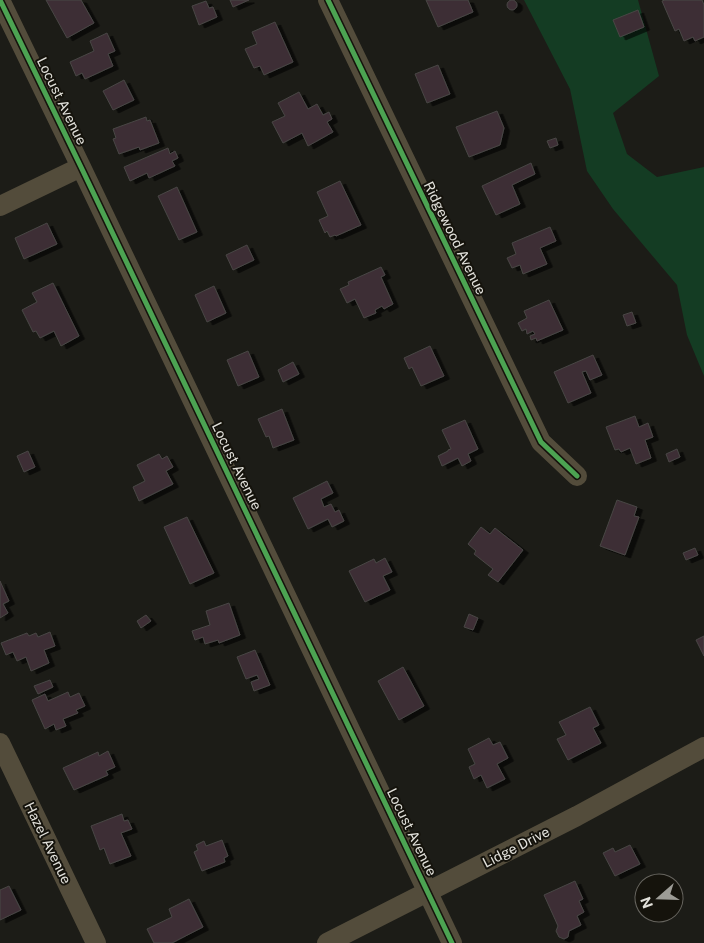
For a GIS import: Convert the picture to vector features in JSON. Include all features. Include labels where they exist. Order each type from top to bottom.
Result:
[{"type":"street","name":"Locust Avenue","points":[[0,0],[452,943]]},
{"type":"street","name":"Ridgewood Avenue","points":[[328,0],[541,442],[576,476]]},
{"type":"street","points":[[0,206],[81,166]]},
{"type":"street","name":"Hazel Avenue","points":[[0,743],[96,943]]},
{"type":"street","name":"Lidge Drive","points":[[327,943],[577,816],[704,748]]},
{"type":"green space","points":[[524,0],[638,0],[659,76],[613,113],[627,154],[657,177],[704,167],[704,376],[687,335],[677,285],[613,209],[587,171],[570,89]]},
{"type":"building","points":[[46,0],[81,0],[94,23],[67,38]]},
{"type":"building","points":[[230,0],[249,0],[233,7]]},
{"type":"building","points":[[426,0],[468,0],[473,12],[438,27]]},
{"type":"building","points":[[510,0],[514,0],[517,5],[516,9],[510,10],[507,7],[507,3]]},
{"type":"building","points":[[702,0],[704,5],[704,37],[695,41],[693,37],[684,41],[679,29],[675,31],[662,1]]},
{"type":"building","points":[[206,1],[209,8],[213,7],[217,17],[199,25],[192,6]]},
{"type":"building","points":[[638,10],[644,27],[620,37],[613,20]]},
{"type":"building","points":[[275,22],[293,62],[264,75],[260,66],[254,68],[245,49],[257,44],[252,32]]},
{"type":"building","points":[[107,33],[115,51],[108,54],[113,66],[85,79],[82,73],[76,76],[70,62],[94,51],[90,41]]},
{"type":"building","points":[[438,65],[450,94],[427,103],[415,74]]},
{"type":"building","points":[[124,80],[134,100],[113,110],[103,91]]},
{"type":"building","points":[[299,92],[308,109],[317,104],[323,115],[329,112],[332,119],[327,122],[333,132],[308,146],[302,133],[283,143],[272,122],[285,116],[278,103]]},
{"type":"building","points":[[497,111],[504,128],[500,145],[469,157],[456,127]]},
{"type":"building","points":[[146,117],[147,121],[150,120],[159,143],[140,150],[139,147],[119,154],[113,139],[116,138],[113,129]]},
{"type":"building","points":[[556,138],[558,145],[550,148],[547,141]]},
{"type":"building","points":[[168,148],[170,154],[175,151],[178,158],[172,161],[175,166],[149,178],[147,173],[130,181],[124,167]]},
{"type":"building","points":[[531,163],[535,174],[512,185],[520,204],[496,215],[482,186]]},
{"type":"building","points":[[340,181],[361,225],[330,237],[327,231],[325,233],[319,220],[328,216],[317,192]]},
{"type":"building","points":[[177,187],[197,232],[179,240],[158,196]]},
{"type":"building","points":[[47,223],[57,244],[24,259],[15,238]]},
{"type":"building","points":[[550,227],[556,241],[540,248],[547,264],[523,274],[520,265],[512,268],[507,258],[516,254],[512,243]]},
{"type":"building","points":[[247,245],[254,260],[233,270],[226,255]]},
{"type":"building","points":[[381,267],[385,275],[381,277],[393,304],[384,309],[382,306],[375,310],[376,313],[364,318],[355,299],[347,303],[340,289],[349,285],[348,282]]},
{"type":"building","points":[[53,283],[79,336],[61,346],[54,331],[40,338],[36,331],[33,332],[22,310],[37,302],[32,293]]},
{"type":"building","points":[[214,286],[226,313],[207,322],[195,295]]},
{"type":"building","points":[[549,300],[563,330],[537,341],[536,338],[531,340],[530,336],[535,334],[533,331],[527,334],[526,329],[522,331],[518,323],[527,318],[524,311]]},
{"type":"building","points":[[632,312],[636,323],[627,326],[623,315]]},
{"type":"building","points":[[430,346],[444,376],[421,386],[412,367],[409,369],[404,358]]},
{"type":"building","points":[[248,351],[259,377],[238,386],[227,360]]},
{"type":"building","points":[[593,355],[602,375],[590,380],[586,371],[582,372],[591,393],[568,403],[554,372]]},
{"type":"building","points":[[293,362],[299,374],[283,382],[278,370]]},
{"type":"building","points":[[282,409],[294,440],[273,448],[269,436],[266,437],[258,419]]},
{"type":"building","points":[[635,416],[639,427],[648,423],[653,437],[645,440],[651,458],[636,464],[630,448],[621,452],[619,449],[615,450],[606,427]]},
{"type":"building","points":[[465,420],[478,449],[468,454],[471,461],[462,466],[458,458],[442,466],[438,456],[451,449],[442,430]]},
{"type":"building","points":[[677,449],[680,457],[669,462],[666,454]]},
{"type":"building","points":[[28,451],[35,467],[24,472],[17,456]]},
{"type":"building","points":[[159,454],[162,459],[167,456],[173,467],[166,471],[173,484],[139,501],[133,487],[145,481],[137,465]]},
{"type":"building","points":[[327,481],[333,493],[321,499],[324,507],[331,504],[335,512],[339,510],[344,521],[332,527],[328,519],[308,529],[293,498]]},
{"type":"building","points":[[617,500],[637,507],[634,516],[639,517],[625,555],[600,546]]},
{"type":"building","points":[[187,517],[214,573],[190,584],[164,527]]},
{"type":"building","points":[[481,527],[490,534],[495,528],[523,550],[498,582],[488,575],[493,569],[474,554],[476,551],[468,544]]},
{"type":"building","points":[[695,548],[698,555],[686,560],[683,553]]},
{"type":"building","points":[[385,558],[392,572],[383,576],[390,590],[365,602],[349,571],[374,559],[376,563]]},
{"type":"building","points":[[0,581],[9,601],[3,604],[8,613],[0,618]]},
{"type":"building","points":[[229,603],[240,635],[219,643],[218,640],[205,644],[203,637],[195,640],[192,631],[210,625],[206,611]]},
{"type":"building","points":[[469,614],[478,618],[473,630],[464,627]]},
{"type":"building","points":[[146,615],[151,621],[141,628],[137,621]]},
{"type":"building","points":[[50,632],[55,646],[44,650],[49,663],[31,671],[26,657],[17,661],[13,652],[6,655],[1,643],[27,633],[29,636],[36,633],[38,637]]},
{"type":"building","points":[[704,636],[704,656],[696,640]]},
{"type":"building","points":[[255,650],[270,685],[254,691],[251,682],[259,679],[257,675],[246,679],[237,657]]},
{"type":"building","points":[[403,667],[424,706],[399,720],[378,681]]},
{"type":"building","points":[[50,680],[53,687],[38,694],[34,686]]},
{"type":"building","points":[[68,692],[70,697],[79,693],[85,706],[76,710],[78,713],[63,719],[66,726],[56,730],[54,724],[45,729],[32,700],[45,694],[48,701]]},
{"type":"building","points":[[590,707],[599,725],[593,728],[601,743],[568,760],[557,739],[566,735],[559,722]]},
{"type":"building","points":[[489,738],[493,745],[500,742],[508,758],[497,764],[505,779],[487,788],[481,775],[474,779],[469,767],[475,764],[468,749]]},
{"type":"building","points":[[108,751],[115,767],[106,771],[108,775],[74,790],[63,768],[98,752],[99,756]]},
{"type":"building","points":[[122,814],[124,821],[128,820],[132,829],[121,833],[131,856],[110,864],[104,848],[100,850],[91,826]]},
{"type":"building","points":[[222,840],[228,856],[224,858],[225,862],[202,871],[194,852],[198,850],[196,845],[204,841],[206,846]]},
{"type":"building","points":[[630,845],[640,864],[615,876],[603,853],[613,848],[615,852]]},
{"type":"building","points":[[575,881],[583,899],[579,901],[584,912],[577,916],[581,925],[569,931],[568,937],[564,939],[559,937],[556,931],[558,926],[544,895]]},
{"type":"building","points":[[9,886],[21,910],[0,920],[0,890]]},
{"type":"building","points":[[189,899],[203,927],[172,943],[154,943],[147,929],[172,917],[169,909]]},
{"type":"cycle path","points":[[0,0],[452,943]]},
{"type":"cycle path","points":[[328,0],[541,442],[577,476]]}]
